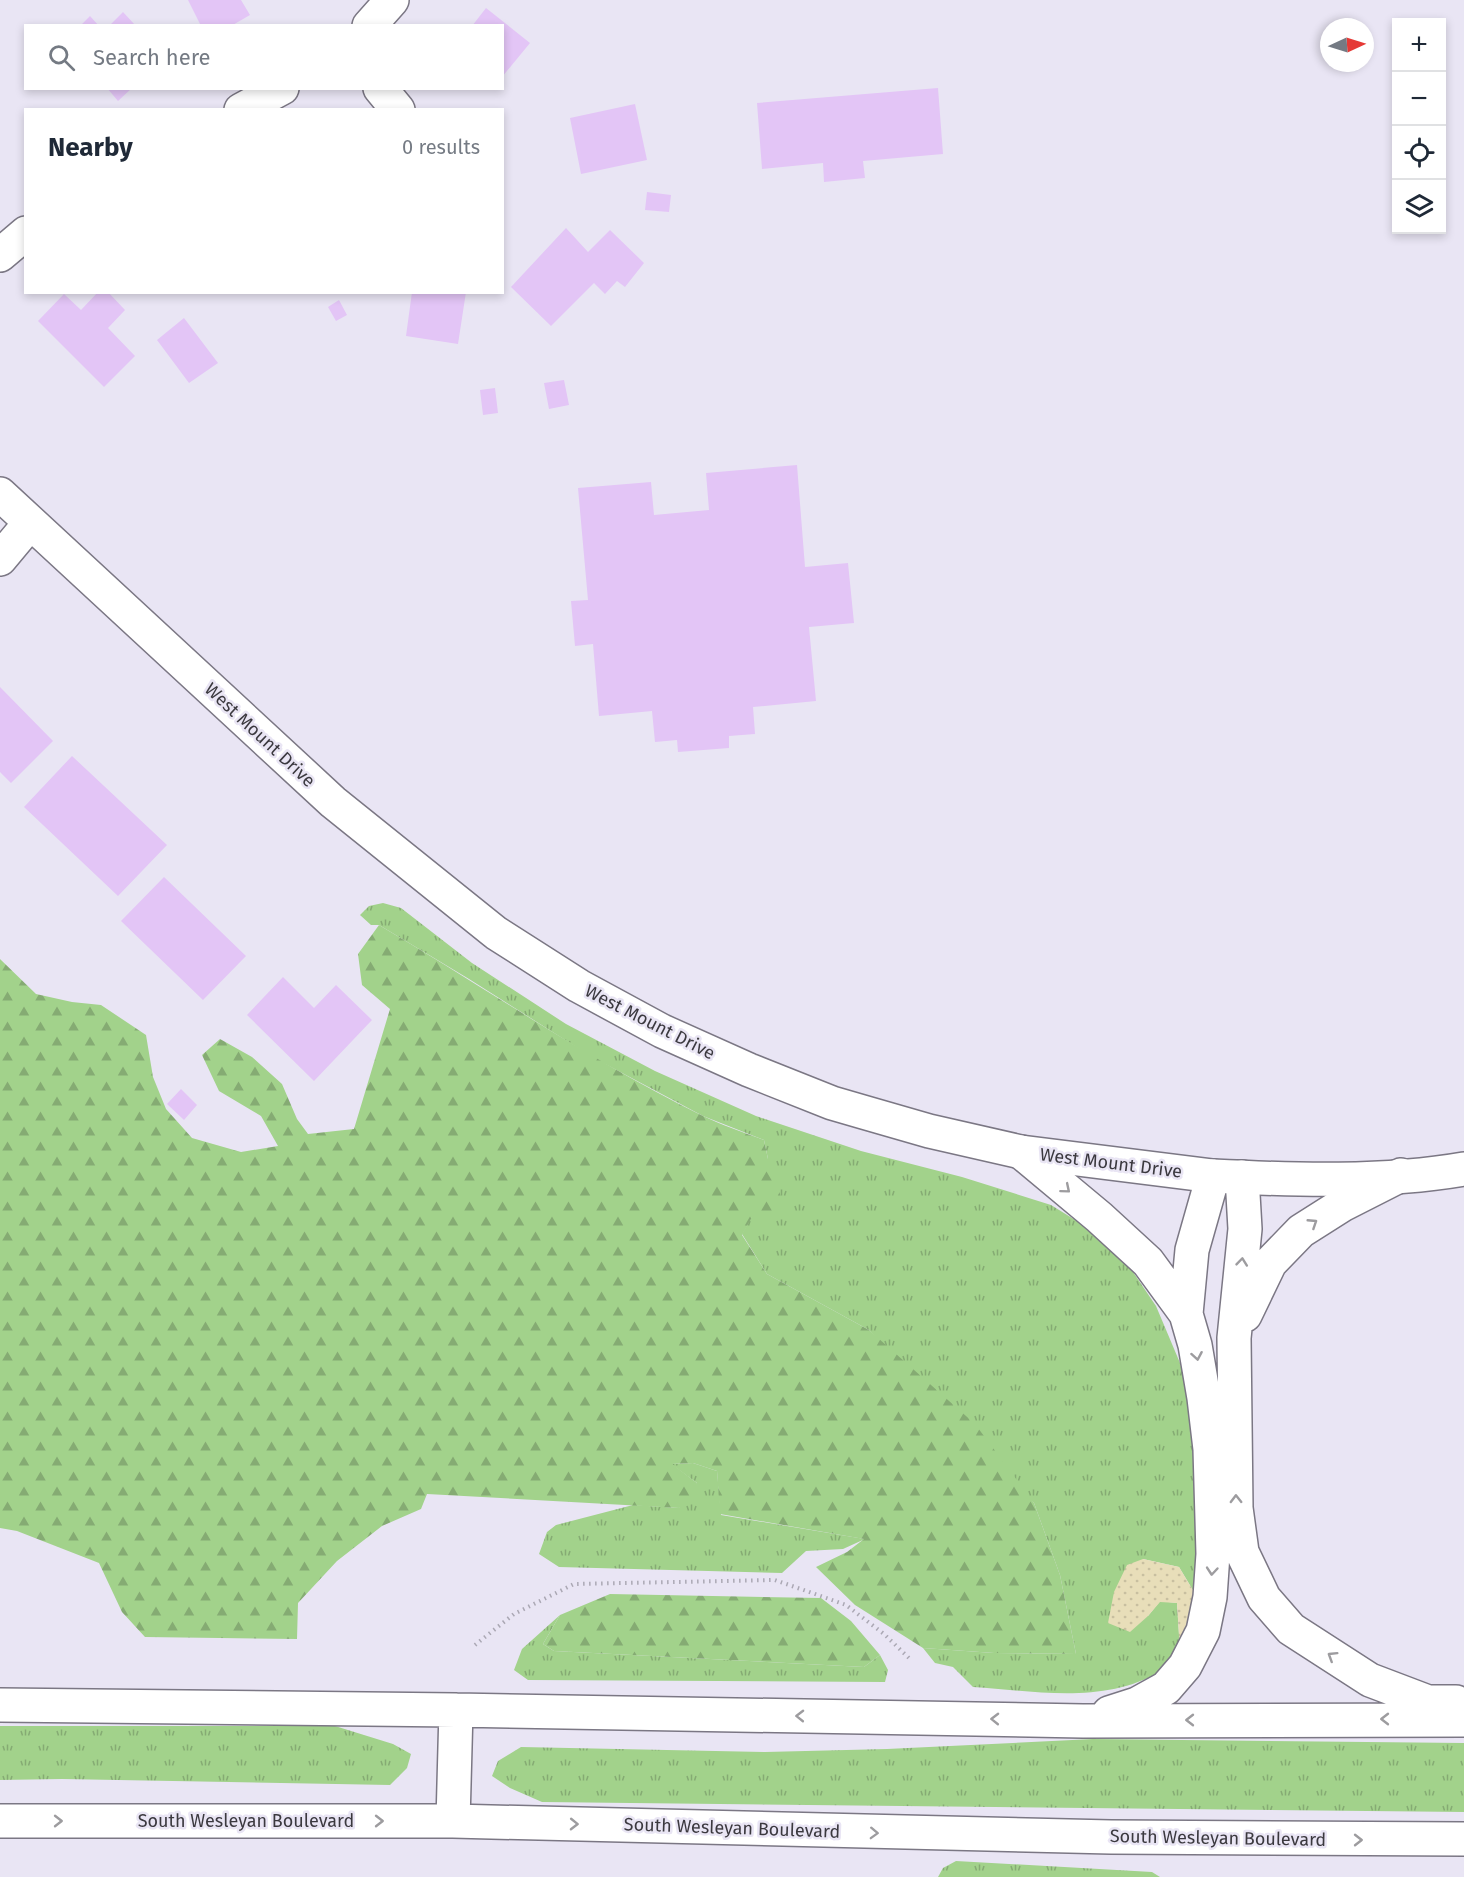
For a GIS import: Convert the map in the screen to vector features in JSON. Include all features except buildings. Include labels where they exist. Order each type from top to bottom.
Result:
[{"type":"main road","points":[[371,24],[392,0]]},
{"type":"main road","points":[[245,108],[278,90]]},
{"type":"main road","points":[[382,90],[396,108]]},
{"type":"main road","points":[[0,255],[24,235]]},
{"type":"main road","name":"West Mount Drive","points":[[0,494],[333,802],[496,933],[579,986],[662,1031],[749,1070],[832,1103],[929,1131],[1021,1152],[1228,1177],[1355,1178],[1464,1168]]},
{"type":"main road","points":[[0,559],[30,523]]},
{"type":"main road","points":[[1021,1152],[1099,1217],[1148,1262],[1186,1314],[1195,1346],[1210,1449],[1213,1554],[1210,1597],[1203,1631],[1185,1666],[1166,1688],[1137,1704],[1083,1721]]},
{"type":"main road","points":[[1234,1338],[1269,1263],[1301,1231],[1342,1205],[1401,1175]]},
{"type":"main road","points":[[1186,1314],[1192,1250],[1228,1177]]},
{"type":"main road","points":[[1228,1177],[1245,1229],[1234,1338],[1236,1508],[1242,1552],[1264,1598],[1291,1629],[1370,1680],[1428,1702],[1464,1702]]},
{"type":"main road","points":[[0,1705],[1083,1721],[1464,1720]]},
{"type":"main road","points":[[453,1821],[456,1710]]},
{"type":"main road","name":"South Wesleyan Boulevard","points":[[0,1821],[453,1821],[1099,1837],[1464,1839]]},
{"type":"path","points":[[475,1645],[514,1614],[574,1584],[775,1580],[846,1605],[884,1634],[912,1660]]},
{"type":"green space","points":[[383,903],[401,908],[472,963],[566,1024],[655,1071],[756,1116],[861,1151],[962,1177],[1051,1205],[1093,1231],[1131,1269],[1156,1306],[1180,1363],[1195,1424],[1202,1528],[1194,1592],[1179,1567],[1143,1559],[1148,1616],[1160,1601],[1177,1603],[1180,1651],[1169,1664],[1161,1671],[1139,1682],[1116,1688],[1093,1692],[1045,1693],[973,1687],[953,1667],[935,1663],[923,1648],[994,1653],[1076,1654],[1060,1575],[1034,1503],[869,1330],[767,1274],[742,1234],[752,1216],[768,1159],[764,1140],[703,1116],[592,1057],[379,925],[371,925],[360,915],[369,906]]},
{"type":"green space","points":[[379,925],[659,1094],[709,1119],[764,1140],[781,1197],[773,1216],[752,1217],[742,1235],[767,1274],[869,1330],[975,1424],[1034,1503],[1060,1575],[1076,1654],[994,1653],[923,1648],[855,1605],[816,1567],[847,1552],[864,1539],[720,1514],[717,1471],[693,1463],[672,1464],[697,1483],[694,1503],[679,1508],[427,1494],[421,1509],[382,1526],[337,1561],[298,1603],[297,1639],[145,1637],[122,1612],[99,1563],[17,1531],[0,1528],[0,959],[36,994],[72,1002],[101,1005],[146,1035],[153,1077],[166,1109],[192,1138],[241,1152],[278,1146],[261,1116],[219,1091],[202,1055],[220,1039],[252,1057],[282,1084],[297,1119],[308,1134],[354,1129],[390,1009],[362,985],[358,954]]},
{"type":"green space","points":[[693,1463],[717,1471],[721,1515],[865,1539],[843,1549],[806,1551],[782,1573],[559,1567],[539,1554],[547,1532],[556,1525],[633,1505],[679,1508],[697,1483],[671,1464]]},
{"type":"green space","points":[[610,1594],[821,1598],[851,1621],[880,1655],[864,1667],[554,1651],[543,1644],[560,1615]]},
{"type":"green space","points":[[560,1615],[543,1644],[554,1651],[864,1667],[880,1655],[888,1670],[885,1682],[528,1680],[514,1670],[522,1649]]},
{"type":"green space","points":[[0,1726],[335,1726],[393,1744],[411,1754],[407,1768],[390,1785],[0,1780]]},
{"type":"green space","points":[[1093,1739],[1464,1743],[1464,1812],[542,1802],[510,1788],[492,1776],[498,1761],[521,1747],[765,1752],[887,1749]]},
{"type":"green space","points":[[956,1861],[1152,1872],[1160,1877],[938,1877],[943,1868]]},
{"type":"sand","points":[[1143,1559],[1179,1567],[1194,1592],[1180,1651],[1177,1603],[1160,1602],[1130,1632],[1108,1623],[1114,1592],[1127,1565]]}]
